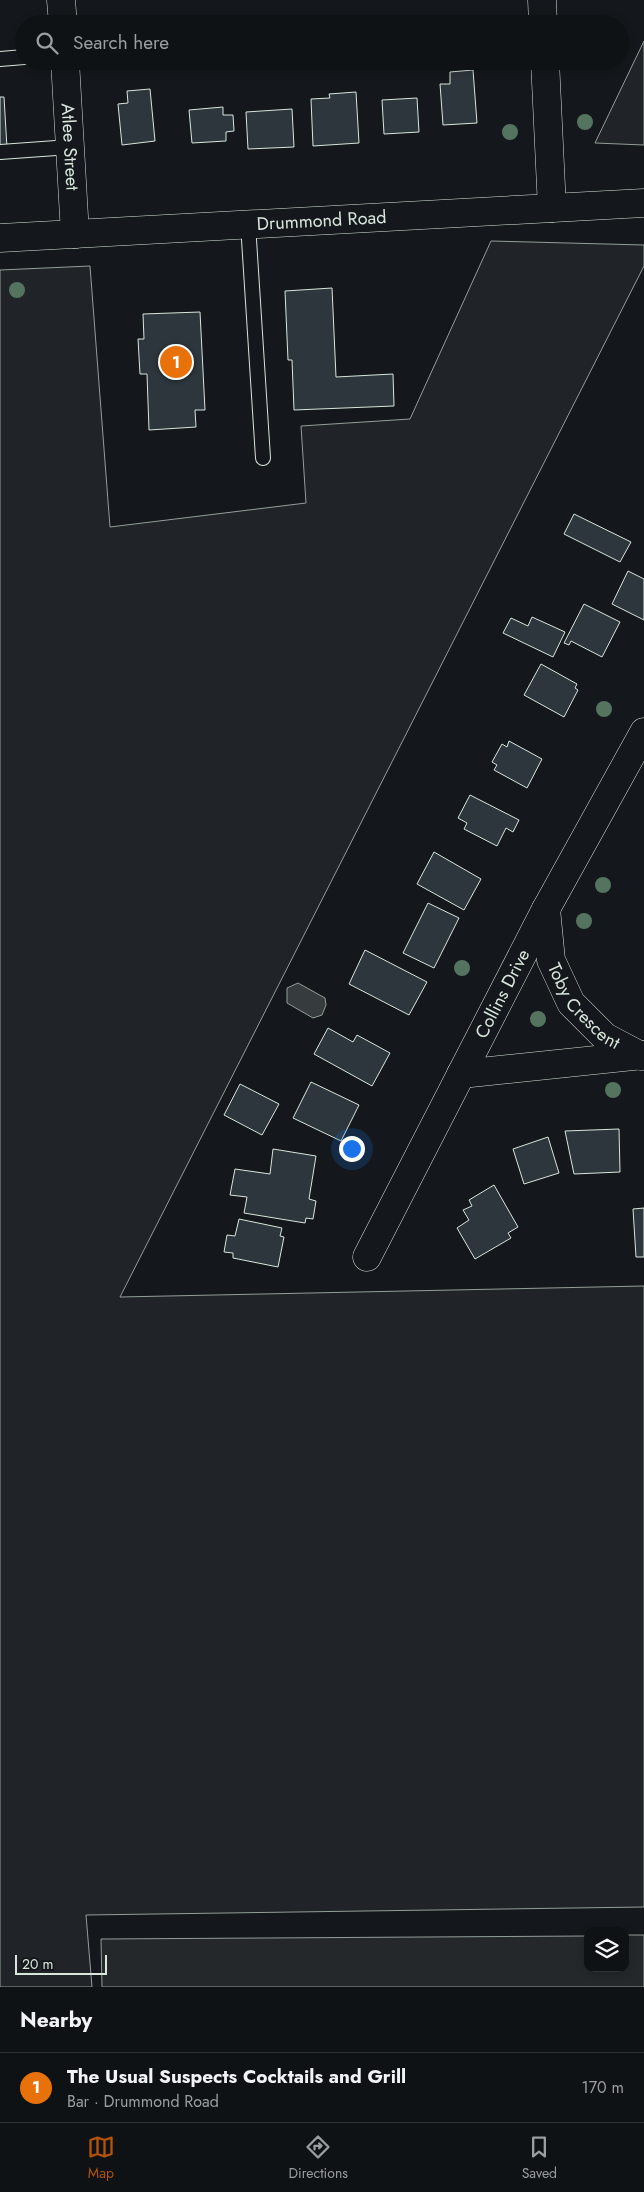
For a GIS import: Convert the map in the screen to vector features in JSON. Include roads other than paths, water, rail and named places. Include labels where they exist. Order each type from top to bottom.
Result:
[{"type":"street","points":[[61,0],[62,15]]},
{"type":"street","points":[[542,0],[543,15]]},
{"type":"street","name":"Atlee Street","points":[[66,70],[75,234]]},
{"type":"street","points":[[545,70],[552,208]]},
{"type":"street","name":"Drummond Road","points":[[0,238],[644,203]]},
{"type":"street","name":"Collins Drive","points":[[368,1257],[546,910],[644,732]]},
{"type":"street","name":"Toby Crescent","points":[[546,910],[551,960],[571,1003],[605,1037],[643,1056]]},
{"type":"street","name":"Toby Crescent","points":[[461,1074],[643,1056]]},
{"type":"lane","points":[[0,59],[15,58]]},
{"type":"lane","points":[[0,152],[70,147]]},
{"type":"lane","points":[[248,224],[263,458]]},
{"type":"place","name":"The Usual Suspects Cocktails and Grill","points":[[176,362]]}]
